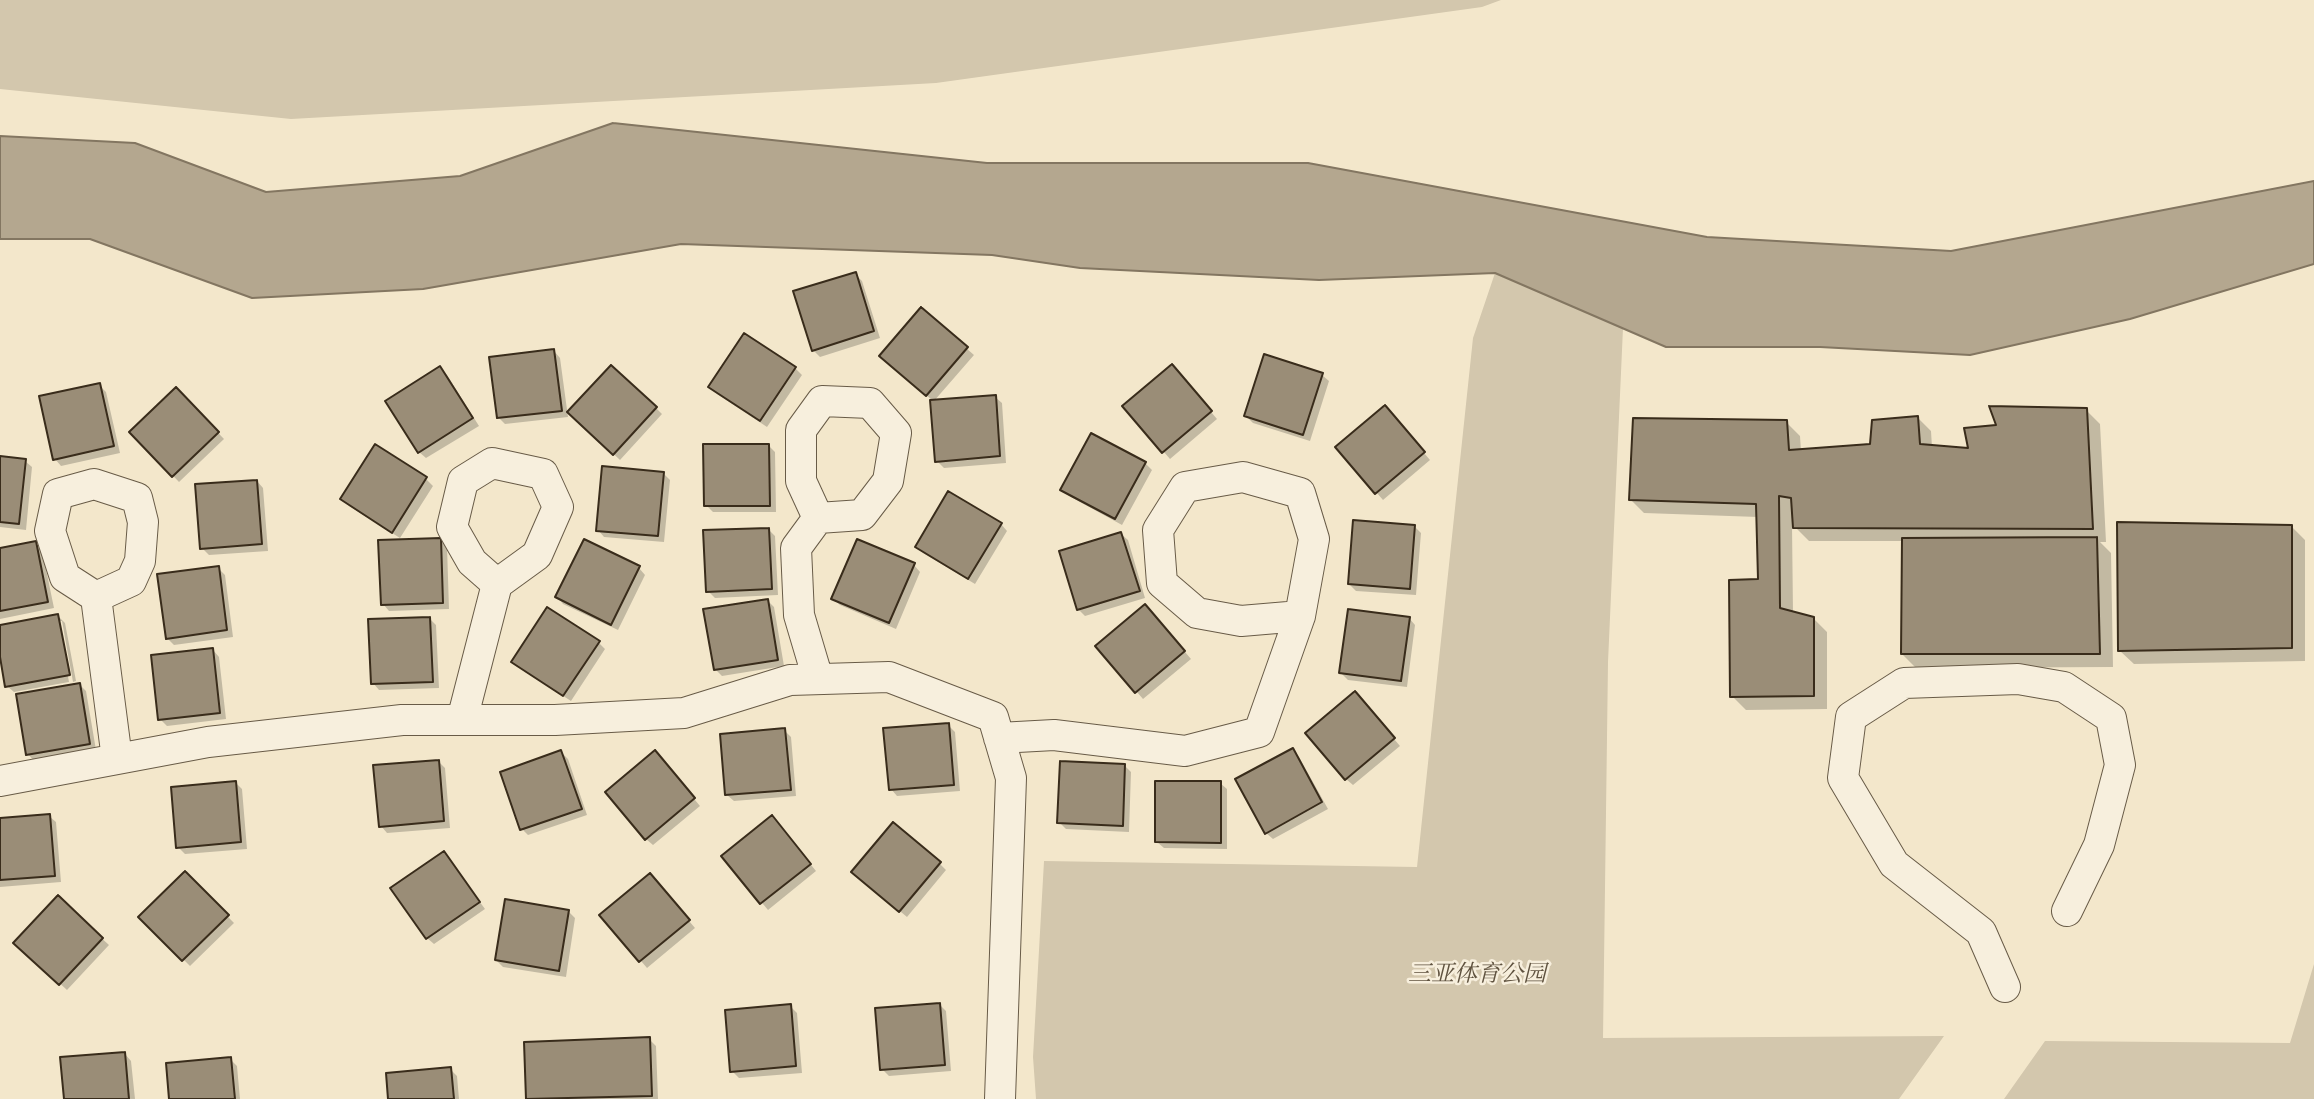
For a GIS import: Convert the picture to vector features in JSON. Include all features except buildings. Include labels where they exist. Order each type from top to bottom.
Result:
[{"type":"lane","points":[[999,738],[1054,735],[1185,751],[1259,732],[1300,616],[1314,539],[1300,493],[1243,477],[1185,487],[1158,530],[1162,583],[1197,613],[1241,621],[1300,616]]},
{"type":"lane","points":[[818,517],[796,548],[799,615],[818,679]]},
{"type":"lane","points":[[462,720],[497,584]]},
{"type":"lane","points":[[96,597],[117,759]]},
{"type":"lane","points":[[0,781],[208,742],[360,724],[402,720],[555,720],[684,713],[790,680],[889,677],[993,717],[1011,778],[1000,1099]]},
{"type":"lane","points":[[2005,987],[1981,932],[1894,864],[1843,778],[1851,716],[1904,683],[2018,679],[2064,687],[2111,718],[2120,765],[2099,845],[2067,911]]},
{"type":"green space","points":[[0,0],[1501,0],[1482,7],[936,83],[291,119],[0,89]]},
{"type":"green space","name":"三亚体育公园","points":[[1495,273],[1623,328],[1608,662],[1603,1038],[1944,1036],[1899,1099],[1036,1099],[1033,1057],[1044,861],[1417,867],[1473,338]]},
{"type":"green space","points":[[2314,964],[2314,1099],[2004,1099],[2045,1041],[2290,1043]]},
{"type":"shaded area","points":[[613,123],[987,163],[1308,163],[1707,237],[1951,251],[2314,181],[2314,264],[2130,319],[1970,355],[1820,347],[1666,347],[1495,273],[1319,280],[1080,268],[992,255],[681,244],[423,289],[252,298],[90,239],[0,239],[0,136],[135,143],[266,192],[460,176]]}]
